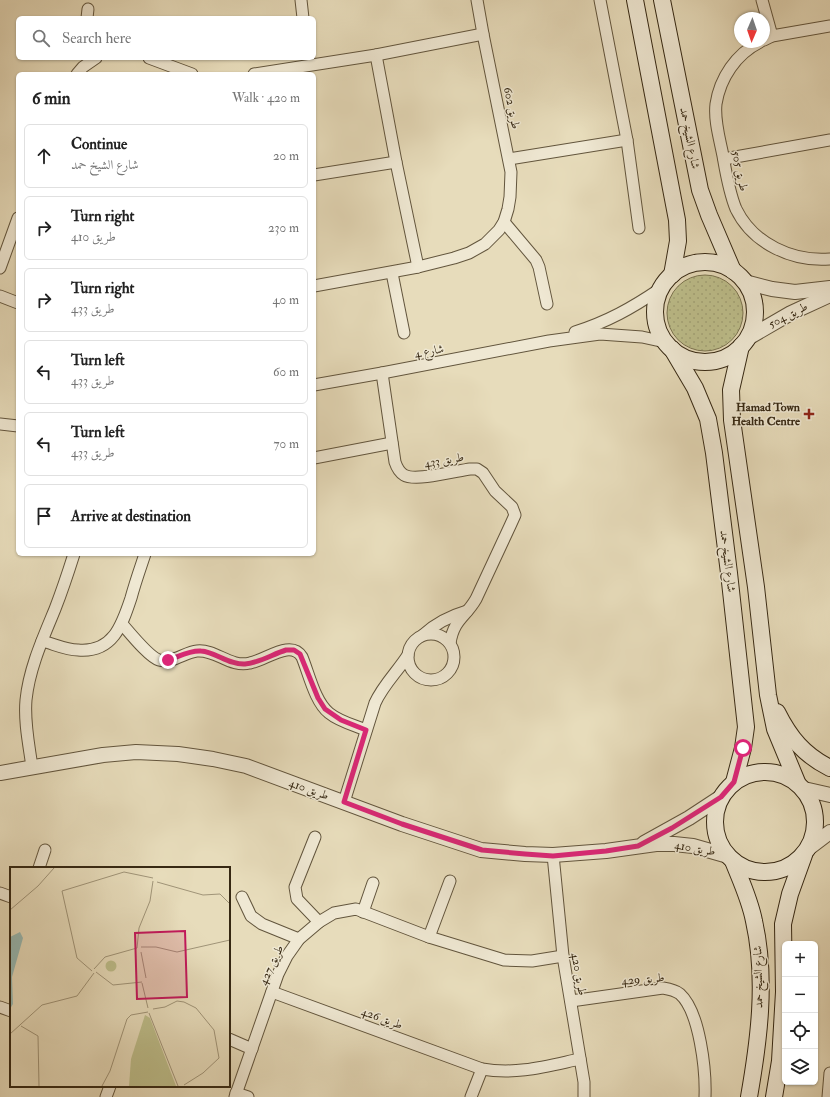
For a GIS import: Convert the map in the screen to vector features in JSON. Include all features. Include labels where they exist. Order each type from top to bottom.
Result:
[{"type":"main road","points":[[635,0],[677,220],[678,241],[672,275]]},
{"type":"main road","name":"شارع الشيخ حمد","points":[[662,0],[700,190],[709,215],[739,276]]},
{"type":"main road","points":[[703,262],[717,264],[739,276],[752,296],[755,312],[753,325],[745,342],[726,357],[707,362],[689,359],[668,346],[660,334],[655,316],[657,298],[660,289],[672,275],[688,265],[703,262]]},
{"type":"main road","name":"شارع الشيخ حمد","points":[[745,342],[731,390],[732,420],[756,587],[768,695],[775,729],[800,785]]},
{"type":"main road","name":"شارع الشيخ حمد","points":[[668,346],[694,388],[708,419],[714,453],[746,727],[743,748],[734,782]]},
{"type":"main road","points":[[768,695],[789,734],[818,762],[830,768]]},
{"type":"main road","points":[[759,772],[772,772],[785,775],[800,785],[811,800],[815,811],[816,824],[814,836],[807,851],[795,863],[783,869],[770,872],[757,872],[744,868],[730,858],[720,845],[716,833],[715,821],[716,808],[721,797],[734,782],[746,775],[759,772]]},
{"type":"main road","name":"شارع الشيخ حمد","points":[[774,1097],[780,1061],[784,992],[783,924],[790,894],[807,851]]},
{"type":"main road","name":"شارع الشيخ حمد","points":[[730,858],[747,896],[754,921],[759,952],[761,987],[756,1055],[749,1097]]},
{"type":"street","points":[[301,0],[303,16]]},
{"type":"street","name":"طريق 602","points":[[316,286],[418,267],[470,253],[485,244],[504,222],[510,197],[511,172],[477,0]]},
{"type":"street","points":[[600,0],[627,140],[639,228]]},
{"type":"street","points":[[762,0],[764,12]]},
{"type":"street","points":[[770,38],[830,26]]},
{"type":"street","points":[[263,72],[310,62],[376,55],[483,34]]},
{"type":"street","name":"طريق 505","points":[[749,48],[734,62],[722,82],[716,105],[718,128],[731,195],[737,210],[745,223],[755,235],[768,244],[784,253],[803,258],[830,258]]},
{"type":"street","points":[[376,55],[418,267]]},
{"type":"street","points":[[79,72],[92,60]]},
{"type":"street","points":[[154,60],[187,72]]},
{"type":"street","points":[[509,160],[627,140]]},
{"type":"street","points":[[724,159],[830,140]]},
{"type":"street","points":[[316,175],[396,162]]},
{"type":"street","points":[[504,222],[536,260],[539,267],[547,304]]},
{"type":"street","points":[[0,268],[15,237]]},
{"type":"street","points":[[392,272],[404,333]]},
{"type":"street","name":"طريق 504","points":[[739,276],[772,289],[794,292],[830,288]]},
{"type":"street","name":"شارع 4","points":[[550,341],[609,320],[637,305],[660,289]]},
{"type":"street","points":[[0,296],[16,302]]},
{"type":"street","name":"طريق 504","points":[[745,342],[785,316],[830,296]]},
{"type":"street","name":"شارع 4","points":[[316,385],[550,341],[600,334],[642,337],[668,346]]},
{"type":"street","name":"طريق 433","points":[[382,373],[397,467],[404,475],[413,478],[477,469],[483,473],[495,491],[514,509],[514,515],[510,526],[478,595],[469,610],[463,615],[454,628],[450,643]]},
{"type":"street","points":[[0,424],[16,426]]},
{"type":"street","points":[[316,458],[392,443]]},
{"type":"street","points":[[32,767],[26,722],[26,700],[29,680],[73,556]]},
{"type":"street","points":[[42,641],[77,650],[93,649],[107,642],[118,631],[122,624],[144,556]]},
{"type":"street","points":[[344,802],[378,696],[408,655],[414,641],[440,621],[469,610]]},
{"type":"street","points":[[122,624],[150,654],[158,660],[163,661],[191,652],[201,651],[233,663],[244,664],[286,650],[294,650],[302,657],[318,698],[325,709],[341,720],[366,730]]},
{"type":"street","points":[[391,679],[404,675],[416,674],[428,679],[434,679],[439,678],[449,672],[454,662],[454,656],[450,643],[434,634],[422,636]]},
{"type":"street","points":[[408,655],[410,665],[416,674]]},
{"type":"street","name":"طريق 410","points":[[0,773],[103,755],[136,752],[178,754],[246,766],[402,824],[482,850],[553,856],[656,844],[693,846],[730,858]]},
{"type":"street","points":[[800,785],[830,795]]},
{"type":"street","name":"طريق 410","points":[[638,846],[672,828],[721,797]]},
{"type":"street","points":[[807,851],[830,832]]},
{"type":"street","points":[[315,837],[296,881],[295,894],[300,904],[319,922]]},
{"type":"street","points":[[39,867],[45,850]]},
{"type":"street","name":"طريق 420","points":[[553,856],[562,956],[571,1001],[584,1097]]},
{"type":"street","points":[[429,937],[450,881]]},
{"type":"street","points":[[363,912],[373,883]]},
{"type":"street","points":[[0,893],[10,897]]},
{"type":"street","points":[[242,897],[251,916],[262,924],[299,939]]},
{"type":"street","name":"طريق 427","points":[[248,1097],[236,1095],[278,974],[287,956],[299,939],[319,922],[334,913],[356,909],[429,937],[504,960],[532,961],[562,956]]},
{"type":"street","name":"طريق 429","points":[[571,1001],[663,988],[678,993],[690,1007],[694,1016],[702,1057],[705,1097]]},
{"type":"street","name":"طريق 426","points":[[272,992],[482,1069],[499,1072],[522,1071],[580,1059]]},
{"type":"street","points":[[0,1007],[10,1012]]},
{"type":"street","points":[[230,1039],[252,1048]]},
{"type":"street","points":[[471,1097],[482,1069]]},
{"type":"street","points":[[828,1097],[830,1073]]},
{"type":"street","points":[[106,1097],[110,1087]]},
{"type":"green space","points":[[705,275],[720,278],[732,286],[740,298],[743,313],[740,328],[732,340],[720,348],[705,351],[690,348],[678,340],[670,328],[667,313],[670,298],[678,286],[690,278]]},
{"type":"place","name":"Hamad Town Health Centre","points":[[809,414]]},
{"type":"route","points":[[168,660],[191,652],[201,651],[233,663],[244,664],[286,650],[294,650],[302,657],[318,698],[325,709],[335,717],[366,730],[344,802],[402,824],[482,850],[553,856],[581,854],[638,846],[672,828],[721,797],[727,788],[734,782],[743,748]]}]
